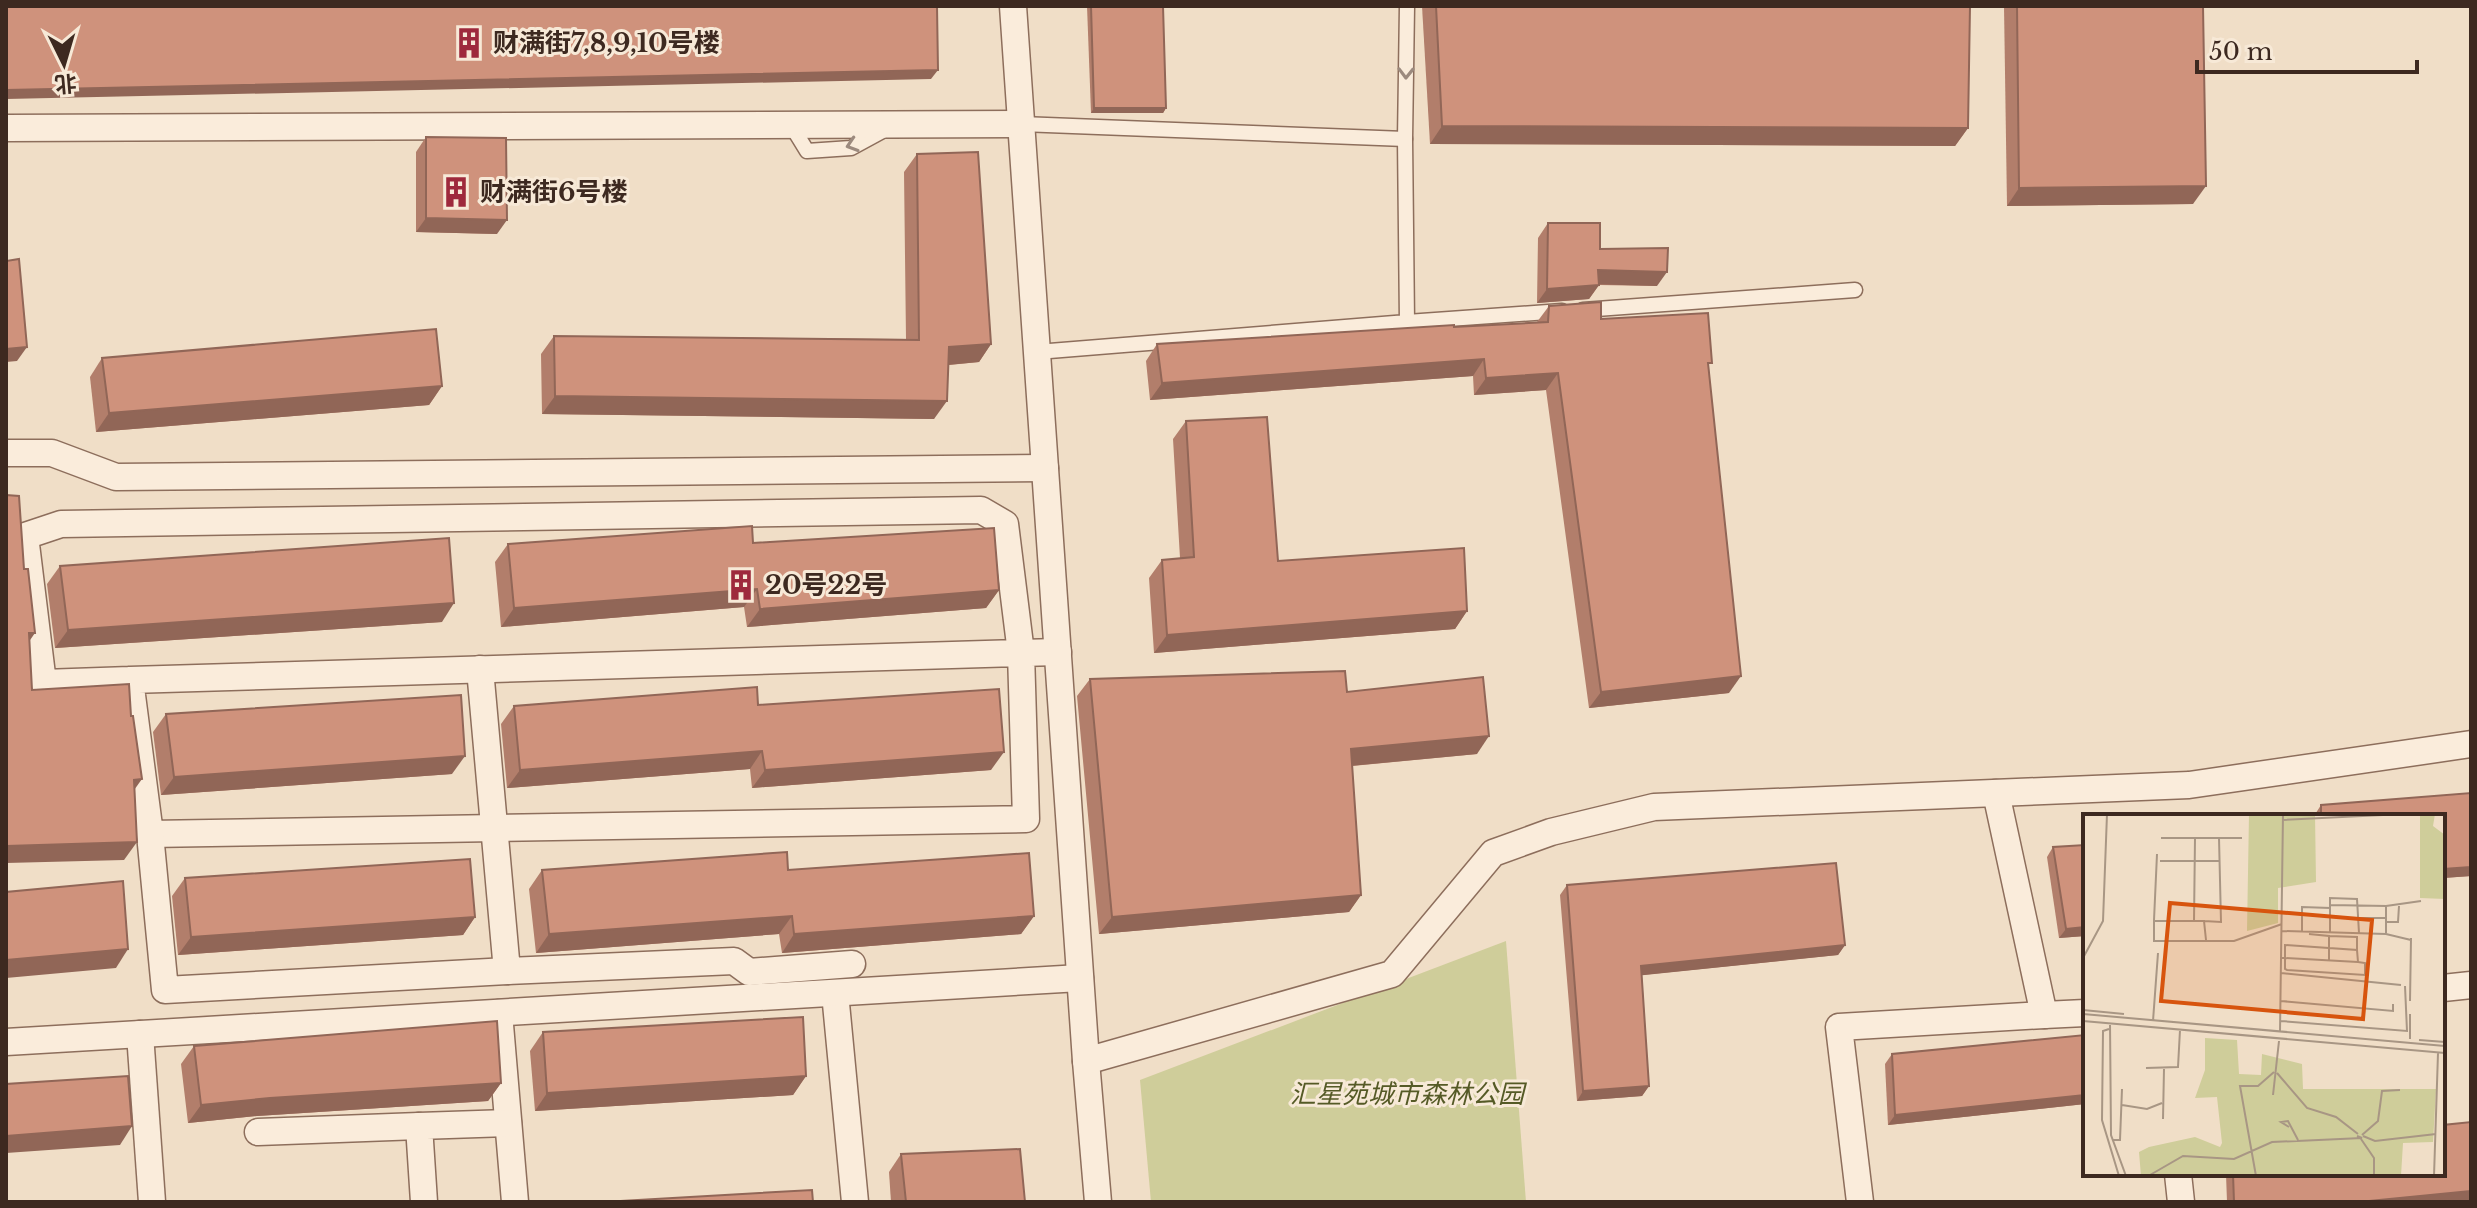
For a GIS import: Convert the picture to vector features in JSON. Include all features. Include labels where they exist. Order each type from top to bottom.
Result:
[{"type":"street","points":[[1013,6],[1098,1202]]},
{"type":"street","points":[[6,128],[1021,124]]},
{"type":"street","points":[[6,453],[52,453],[116,477],[1045,468]]},
{"type":"street","points":[[150,834],[1026,819],[1021,653],[1005,524],[981,510],[61,524],[25,536],[43,683],[480,669],[1021,653],[1058,652]]},
{"type":"street","points":[[480,669],[507,971]]},
{"type":"street","points":[[130,680],[150,834],[165,990],[734,961],[749,972],[852,964]]},
{"type":"street","points":[[1086,1061],[1392,974],[1493,853],[1551,832],[1654,807],[2189,785],[2471,744]]},
{"type":"street","points":[[1996,793],[2044,1015]]},
{"type":"street","points":[[6,1042],[1080,978]]},
{"type":"street","points":[[2445,988],[2471,985]]},
{"type":"street","points":[[835,993],[855,1202]]},
{"type":"street","points":[[499,1013],[515,1202]]},
{"type":"street","points":[[1860,1202],[1839,1027],[2083,1013]]},
{"type":"street","points":[[140,1034],[152,1202]]},
{"type":"street","points":[[258,1132],[508,1123]]},
{"type":"street","points":[[419,1126],[424,1202]]},
{"type":"street","points":[[2178,1176],[2181,1202]]},
{"type":"lane","points":[[1407,6],[1407,322]]},
{"type":"lane","points":[[1021,124],[1405,139]]},
{"type":"lane","points":[[1037,352],[1855,290]]},
{"type":"green space","name":"汇星苑城市森林公园","points":[[1506,941],[1526,1202],[1151,1202],[1140,1080]]},
{"type":"building","name":"财满街7,8,9,10号楼","points":[[6,6],[937,6],[938,70],[6,90]]},
{"type":"building","points":[[1091,6],[1163,6],[1166,108],[1094,108]]},
{"type":"building","points":[[1436,6],[1970,6],[1968,128],[1442,126]]},
{"type":"building","points":[[2017,6],[2203,6],[2206,186],[2019,188]]},
{"type":"building","name":"财满街6号楼","points":[[426,137],[506,138],[507,220],[426,218]]},
{"type":"building","points":[[978,152],[991,344],[949,347],[947,401],[555,396],[554,336],[919,340],[917,154]]},
{"type":"building","points":[[1548,223],[1600,223],[1600,249],[1668,248],[1667,272],[1598,270],[1599,285],[1547,289]]},
{"type":"building","points":[[19,259],[27,347],[6,349],[6,261]]},
{"type":"building","points":[[1601,302],[1601,319],[1708,313],[1712,363],[1708,363],[1741,676],[1601,692],[1558,373],[1486,378],[1484,359],[1162,383],[1157,344],[1548,322],[1549,306]]},
{"type":"building","points":[[436,329],[442,386],[109,413],[102,358]]},
{"type":"building","points":[[1267,417],[1278,561],[1464,548],[1467,611],[1167,635],[1162,560],[1194,557],[1186,421]]},
{"type":"building","points":[[6,495],[19,496],[24,569],[28,569],[35,633],[29,633],[32,690],[129,684],[142,779],[134,780],[137,842],[6,846]]},
{"type":"building","name":"20号22号","points":[[752,526],[753,543],[994,528],[999,590],[760,609],[757,589],[514,608],[508,544]]},
{"type":"building","points":[[449,538],[454,603],[68,630],[60,566]]},
{"type":"building","points":[[1345,671],[1347,692],[1483,677],[1489,736],[1351,749],[1361,895],[1112,917],[1090,679]]},
{"type":"building","points":[[757,687],[758,705],[999,689],[1004,752],[765,770],[762,751],[520,770],[514,706]]},
{"type":"building","points":[[461,695],[465,756],[174,777],[166,714]]},
{"type":"building","points":[[2471,793],[2471,867],[2445,869],[2445,814],[2321,814],[2321,805]]},
{"type":"building","points":[[2083,845],[2083,927],[2066,929],[2053,847]]},
{"type":"building","points":[[787,852],[788,870],[1029,853],[1034,916],[794,934],[792,916],[549,934],[542,870]]},
{"type":"building","points":[[470,859],[475,917],[191,937],[185,878]]},
{"type":"building","points":[[1836,863],[1845,945],[1641,966],[1649,1086],[1583,1091],[1567,885]]},
{"type":"building","points":[[123,881],[128,949],[6,960],[6,892]]},
{"type":"building","points":[[803,1017],[806,1076],[547,1093],[543,1032]]},
{"type":"building","points":[[497,1021],[501,1083],[201,1105],[194,1046]]},
{"type":"building","points":[[2083,1035],[2083,1095],[1895,1115],[1892,1054]]},
{"type":"building","points":[[128,1076],[132,1126],[6,1136],[6,1084]]},
{"type":"building","points":[[2471,1122],[2471,1191],[2359,1202],[2234,1202],[2233,1176],[2445,1176],[2445,1125]]},
{"type":"building","points":[[1020,1149],[1025,1202],[906,1202],[901,1154]]},
{"type":"building","points":[[812,1190],[813,1202],[603,1202]]},
{"type":"place","name":"财满街7,8,9,10号楼","points":[[469,43]]},
{"type":"place","name":"财满街6号楼","points":[[456,192]]},
{"type":"place","name":"20号22号","points":[[741,585]]}]
